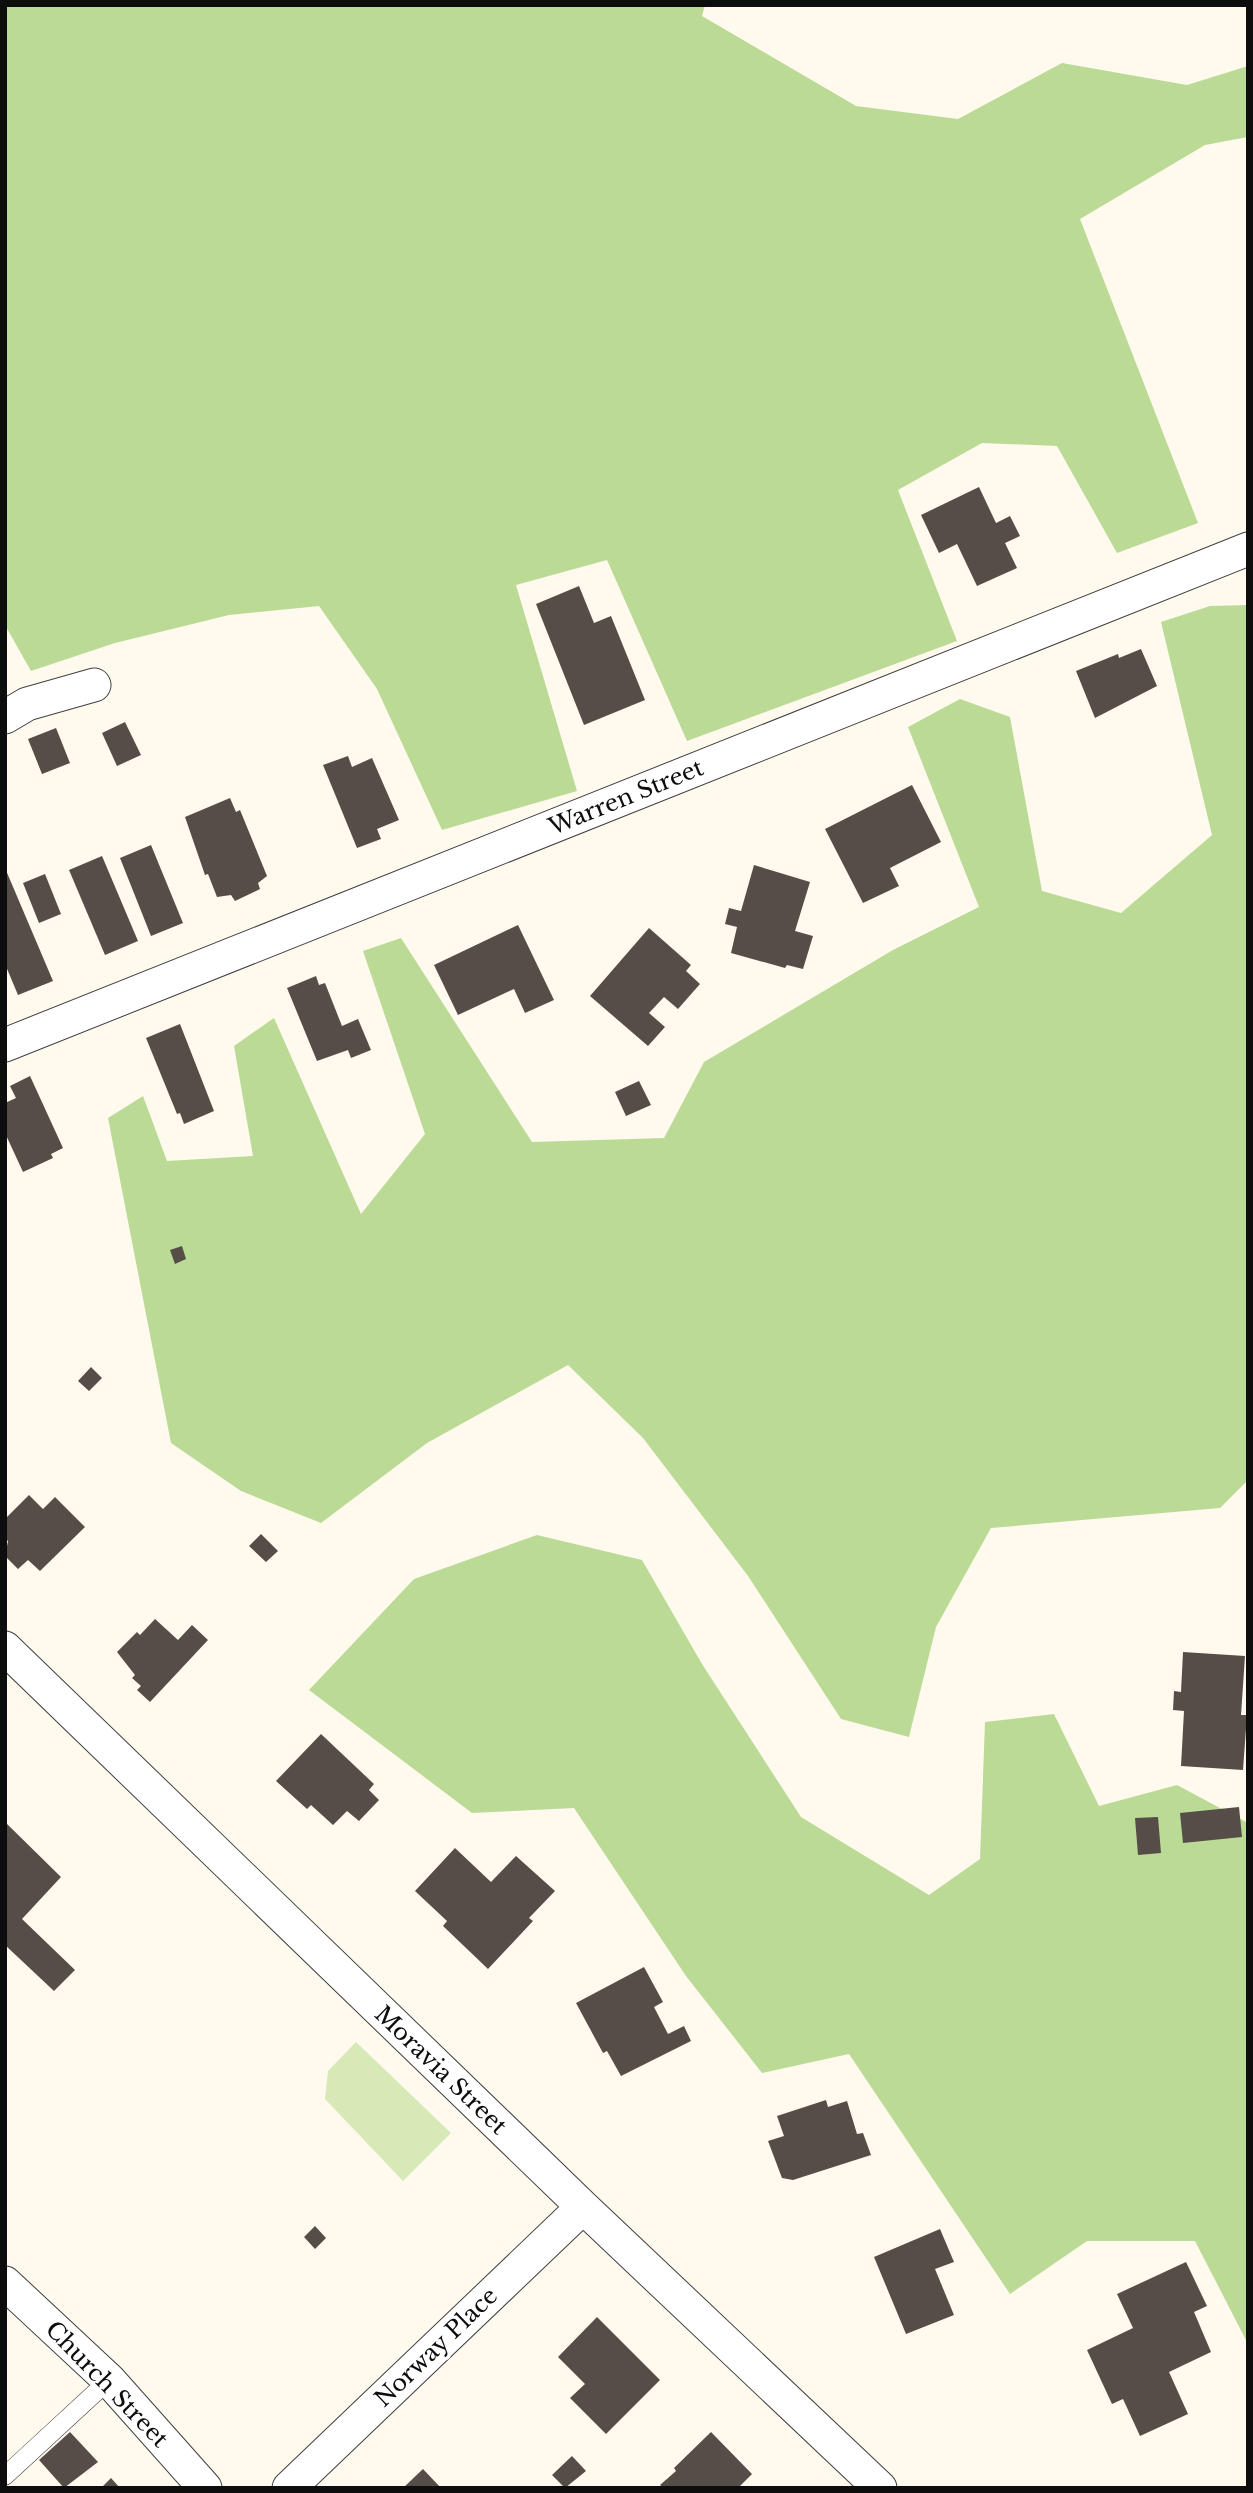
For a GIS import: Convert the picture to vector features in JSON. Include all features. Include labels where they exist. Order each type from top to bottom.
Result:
[{"type":"street","name":"Warren Street","points":[[5,1045],[1248,549]]},
{"type":"street","points":[[5,717],[27,704],[94,685]]},
{"type":"street","name":"Moravia Street","points":[[5,1647],[583,2207],[880,2488]]},
{"type":"street","name":"Norway Place","points":[[289,2488],[583,2207]]},
{"type":"street","name":"Church Street","points":[[5,2283],[109,2381],[205,2488]]},
{"type":"lane","points":[[5,2476],[109,2381]]},
{"type":"green space","points":[[5,5],[705,5],[702,16],[856,106],[958,119],[1062,63],[1187,85],[1248,66],[1248,137],[1205,145],[1080,219],[1198,523],[1117,553],[1057,446],[982,443],[898,490],[957,641],[687,741],[607,560],[516,585],[577,791],[442,830],[377,689],[319,606],[229,615],[115,643],[31,671],[5,625]]},
{"type":"green space","points":[[1248,605],[1248,1480],[1220,1508],[991,1528],[936,1627],[909,1737],[841,1719],[748,1576],[643,1438],[568,1365],[427,1443],[321,1523],[241,1491],[171,1443],[108,1118],[143,1096],[167,1161],[253,1156],[234,1046],[274,1018],[361,1214],[425,1134],[363,951],[401,938],[532,1142],[664,1138],[704,1062],[893,950],[979,907],[908,727],[960,699],[1010,717],[1042,891],[1121,913],[1212,835],[1161,622],[1210,606]]},
{"type":"green space","points":[[537,1535],[642,1560],[702,1664],[801,1817],[929,1895],[980,1859],[985,1722],[1054,1714],[1099,1806],[1177,1785],[1248,1823],[1248,2344],[1195,2241],[1087,2241],[1010,2294],[849,2054],[762,2073],[686,1976],[574,1808],[472,1813],[309,1690],[414,1579]]},
{"type":"green space","points":[[356,2042],[451,2133],[403,2181],[325,2099],[328,2071]]},
{"type":"building","points":[[979,487],[996,523],[1010,516],[1020,536],[1005,543],[1017,568],[977,586],[957,544],[939,553],[921,515]]},
{"type":"building","points":[[579,586],[594,623],[611,616],[645,700],[584,725],[536,604]]},
{"type":"building","points":[[1141,649],[1157,686],[1095,718],[1076,671],[1118,654],[1119,658]]},
{"type":"building","points":[[125,722],[141,755],[117,766],[102,733]]},
{"type":"building","points":[[56,728],[70,763],[42,774],[28,739]]},
{"type":"building","points":[[348,756],[352,767],[372,758],[399,820],[377,829],[381,839],[357,848],[323,765]]},
{"type":"building","points":[[912,785],[941,842],[890,868],[899,886],[863,903],[825,829]]},
{"type":"building","points":[[230,798],[236,812],[240,810],[267,876],[258,883],[260,889],[235,901],[231,895],[217,897],[208,874],[205,875],[185,817]]},
{"type":"building","points":[[151,845],[183,923],[151,936],[120,858]]},
{"type":"building","points":[[102,856],[138,941],[105,955],[69,870]]},
{"type":"building","points":[[754,865],[810,882],[795,931],[813,936],[803,969],[787,965],[785,968],[731,953],[737,927],[725,924],[729,908],[741,911]]},
{"type":"building","points":[[5,868],[53,981],[18,995],[5,964]]},
{"type":"building","points":[[45,874],[61,914],[39,923],[23,883]]},
{"type":"building","points":[[518,925],[554,1000],[525,1013],[514,989],[458,1015],[434,965]]},
{"type":"building","points":[[649,928],[691,965],[686,971],[700,984],[678,1009],[664,997],[649,1013],[665,1027],[648,1046],[590,996]]},
{"type":"building","points":[[316,976],[319,985],[325,983],[342,1026],[358,1019],[371,1050],[351,1058],[348,1050],[317,1061],[287,988]]},
{"type":"building","points":[[180,1024],[214,1111],[184,1124],[180,1113],[177,1114],[146,1038]]},
{"type":"building","points":[[30,1076],[63,1148],[51,1154],[53,1158],[23,1172],[5,1133],[5,1103],[16,1098],[10,1086]]},
{"type":"building","points":[[639,1081],[651,1105],[626,1116],[615,1092]]},
{"type":"building","points":[[182,1246],[186,1259],[175,1264],[170,1250]]},
{"type":"building","points":[[91,1367],[102,1378],[89,1391],[78,1381]]},
{"type":"building","points":[[29,1495],[43,1509],[55,1497],[85,1527],[40,1571],[28,1560],[18,1569],[5,1556],[8,1541],[5,1538],[5,1519]]},
{"type":"building","points":[[261,1534],[278,1551],[266,1562],[249,1546]]},
{"type":"building","points":[[155,1619],[178,1640],[192,1625],[208,1640],[150,1702],[137,1690],[141,1686],[132,1678],[135,1675],[117,1652],[137,1632],[140,1635]]},
{"type":"building","points":[[1183,1652],[1245,1656],[1241,1715],[1247,1715],[1243,1770],[1181,1766],[1184,1711],[1173,1710],[1174,1691],[1181,1692]]},
{"type":"building","points":[[321,1734],[374,1784],[369,1790],[379,1800],[359,1821],[347,1811],[333,1825],[311,1805],[307,1809],[276,1781]]},
{"type":"building","points":[[1239,1807],[1242,1837],[1183,1843],[1180,1813]]},
{"type":"building","points":[[1158,1817],[1161,1853],[1138,1855],[1135,1818]]},
{"type":"building","points":[[5,1822],[61,1877],[22,1919],[75,1970],[54,1991],[5,1945]]},
{"type":"building","points":[[455,1848],[491,1882],[516,1856],[555,1891],[529,1918],[533,1921],[488,1969],[443,1926],[447,1921],[415,1891]]},
{"type":"building","points":[[644,1967],[663,2002],[654,2007],[668,2034],[684,2026],[691,2041],[621,2076],[607,2051],[603,2053],[576,2003]]},
{"type":"building","points":[[826,2100],[828,2107],[847,2101],[857,2134],[863,2133],[871,2155],[793,2180],[782,2178],[768,2141],[784,2136],[777,2116]]},
{"type":"building","points":[[315,2226],[326,2238],[315,2249],[304,2237]]},
{"type":"building","points":[[940,2229],[954,2262],[935,2269],[954,2315],[906,2334],[874,2257]]},
{"type":"building","points":[[1186,2262],[1207,2306],[1194,2312],[1211,2352],[1169,2372],[1188,2414],[1140,2436],[1123,2399],[1112,2404],[1087,2350],[1133,2328],[1117,2294]]},
{"type":"building","points":[[597,2317],[660,2380],[606,2434],[570,2398],[585,2384],[558,2357]]},
{"type":"building","points":[[70,2432],[98,2462],[64,2488],[39,2460]]},
{"type":"building","points":[[711,2432],[752,2474],[738,2488],[663,2488],[660,2485],[676,2471],[674,2468]]},
{"type":"building","points":[[572,2456],[586,2471],[565,2488],[552,2475]]},
{"type":"building","points":[[423,2469],[441,2488],[403,2488]]},
{"type":"building","points":[[111,2478],[120,2488],[101,2488]]}]
